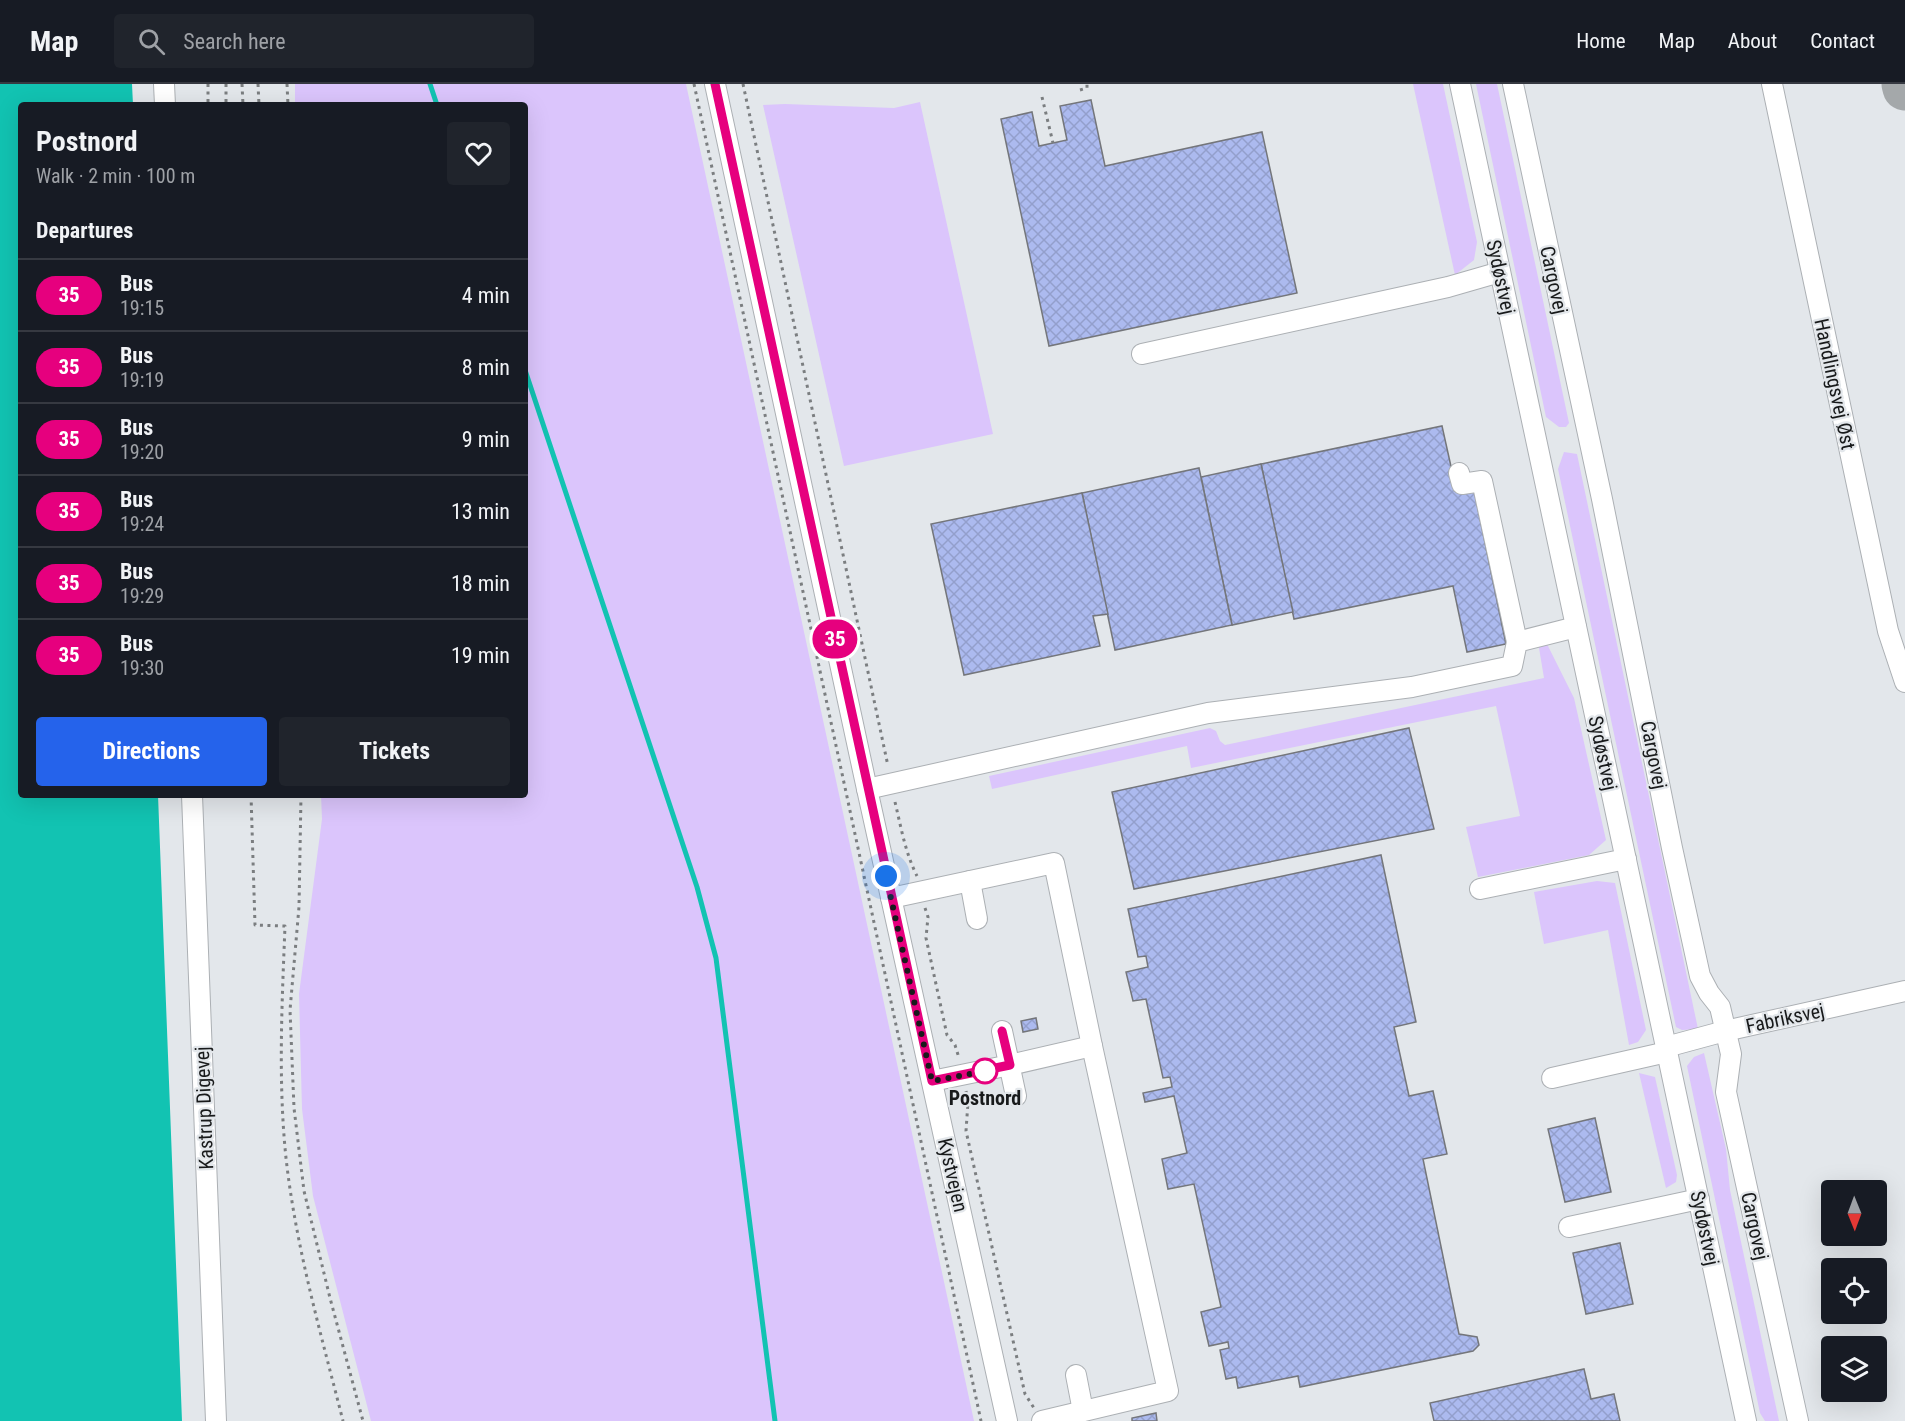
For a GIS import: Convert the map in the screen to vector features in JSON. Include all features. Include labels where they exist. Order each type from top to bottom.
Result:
[{"type":"street","points":[[165,84],[165,102]]},
{"type":"street","name":"Kystvejen","points":[[715,84],[867,789],[1007,1421]]},
{"type":"street","name":"Sydøstvej","points":[[1460,84],[1746,1421]]},
{"type":"street","name":"Cargovej","points":[[1513,84],[1700,976],[1720,1007],[1731,1054],[1726,1092],[1798,1421]]},
{"type":"street","name":"Handlingsvej Øst","points":[[1772,84],[1888,631],[1905,682]]},
{"type":"street","points":[[1142,354],[1448,287],[1500,272]]},
{"type":"street","points":[[867,789],[1208,713],[1412,687],[1512,666],[1517,642],[1482,481],[1462,484],[1459,472]]},
{"type":"street","points":[[1517,642],[1576,627]]},
{"type":"street","name":"Kastrup Digevej","points":[[192,798],[216,1421]]},
{"type":"street","points":[[1480,889],[1626,859]]},
{"type":"street","points":[[891,898],[1054,863],[1168,1391],[1083,1412],[1039,1417]]},
{"type":"street","points":[[970,881],[977,919]]},
{"type":"street","name":"Fabriksvej","points":[[1552,1078],[1666,1049],[1725,1031],[1905,991]]},
{"type":"street","points":[[1002,1031],[1016,1096]]},
{"type":"street","points":[[932,1081],[1092,1046]]},
{"type":"street","points":[[1569,1227],[1699,1199]]},
{"type":"street","points":[[1076,1376],[1083,1412]]},
{"type":"path","points":[[207,84],[208,102]]},
{"type":"path","points":[[226,84],[226,102]]},
{"type":"path","points":[[242,84],[243,102]]},
{"type":"path","points":[[258,84],[259,102]]},
{"type":"path","points":[[287,84],[288,102]]},
{"type":"path","points":[[694,84],[981,1421]]},
{"type":"path","points":[[743,84],[891,784],[910,862],[918,877],[928,917],[926,938],[947,1035],[955,1045],[963,1075],[968,1102],[965,1118],[968,1142],[1025,1394],[1039,1417]]},
{"type":"path","points":[[1080,90],[1088,88],[1087,84]]},
{"type":"path","points":[[1042,97],[1053,143]]},
{"type":"path","points":[[251,798],[255,925],[285,926],[282,1062],[286,1157],[293,1207],[307,1284],[343,1421]]},
{"type":"path","points":[[301,798],[298,907],[290,1010],[294,1108],[304,1191],[363,1421]]},
{"type":"shaded area","points":[[0,84],[132,84],[133,102],[18,102],[18,798],[158,798],[182,1421],[0,1421]]},
{"type":"shaded area","points":[[295,84],[686,84],[974,1421],[371,1421],[313,1196],[302,1109],[299,994],[322,819],[321,798],[528,798],[528,102],[295,102]]},
{"type":"shaded area","points":[[1413,84],[1443,84],[1477,242],[1474,260],[1455,275]]},
{"type":"shaded area","points":[[1476,84],[1497,84],[1569,423],[1566,427],[1559,427],[1546,417]]},
{"type":"shaded area","points":[[920,102],[993,434],[844,466],[763,105],[894,108]]},
{"type":"shaded area","points":[[1564,452],[1577,454],[1698,1029],[1682,1030],[1676,1027],[1558,469]]},
{"type":"shaded area","points":[[1545,640],[1574,698],[1606,840],[1589,855],[1478,877],[1466,827],[1520,816],[1496,706],[1191,768],[1187,746],[992,789],[989,776],[1210,728],[1216,731],[1220,741],[1225,745],[1544,678],[1538,642]]},
{"type":"shaded area","points":[[1597,881],[1615,883],[1646,1030],[1638,1042],[1629,1045],[1608,930],[1544,944],[1534,892]]},
{"type":"shaded area","points":[[1704,1053],[1726,1149],[1730,1190],[1779,1421],[1765,1421],[1760,1413],[1687,1066],[1694,1057]]},
{"type":"shaded area","points":[[1639,1073],[1655,1077],[1677,1175],[1676,1182],[1666,1188]]},
{"type":"building","points":[[1091,100],[1105,166],[1262,132],[1297,293],[1049,346],[1001,119],[1032,112],[1039,146],[1067,140],[1060,106]]},
{"type":"building","points":[[1442,426],[1456,489],[1473,485],[1506,644],[1467,652],[1453,586],[1294,619],[1261,464]]},
{"type":"building","points":[[1261,464],[1293,612],[1232,625],[1201,477]]},
{"type":"building","points":[[1199,468],[1232,625],[1115,650],[1082,493]]},
{"type":"building","points":[[1082,493],[1108,614],[1093,616],[1100,646],[964,675],[931,524]]},
{"type":"building","points":[[1409,728],[1434,829],[1134,889],[1112,792]]},
{"type":"building","points":[[1381,855],[1416,1022],[1394,1027],[1409,1096],[1433,1091],[1447,1154],[1423,1159],[1459,1334],[1477,1337],[1479,1345],[1473,1351],[1300,1387],[1298,1376],[1238,1388],[1236,1377],[1226,1379],[1220,1350],[1229,1348],[1228,1342],[1209,1346],[1201,1312],[1221,1307],[1194,1184],[1168,1189],[1162,1159],[1187,1153],[1174,1096],[1145,1102],[1143,1093],[1172,1087],[1170,1077],[1163,1078],[1146,999],[1133,1001],[1126,972],[1148,967],[1146,956],[1138,957],[1128,909]]},
{"type":"building","points":[[1036,1018],[1038,1029],[1023,1032],[1021,1021]]},
{"type":"building","points":[[1595,1118],[1611,1192],[1565,1202],[1548,1129]]},
{"type":"building","points":[[1620,1243],[1633,1304],[1586,1314],[1573,1253]]},
{"type":"building","points":[[1584,1369],[1591,1399],[1614,1394],[1620,1421],[1434,1421],[1430,1403]]},
{"type":"building","points":[[1156,1413],[1157,1421],[1132,1421],[1132,1418]]},
{"type":"waterway","points":[[430,84],[436,102]]},
{"type":"waterway","points":[[528,379],[697,887],[716,958],[775,1421]]},
{"type":"taxiway","points":[[1904,84],[1905,88]]},
{"type":"bus line","name":"35","points":[[715,84],[932,1081],[1010,1065],[1002,1031]]},
{"type":"place","name":"Postnord","points":[[985,1071]]},
{"type":"route","points":[[886,876],[932,1081],[985,1071]]}]
